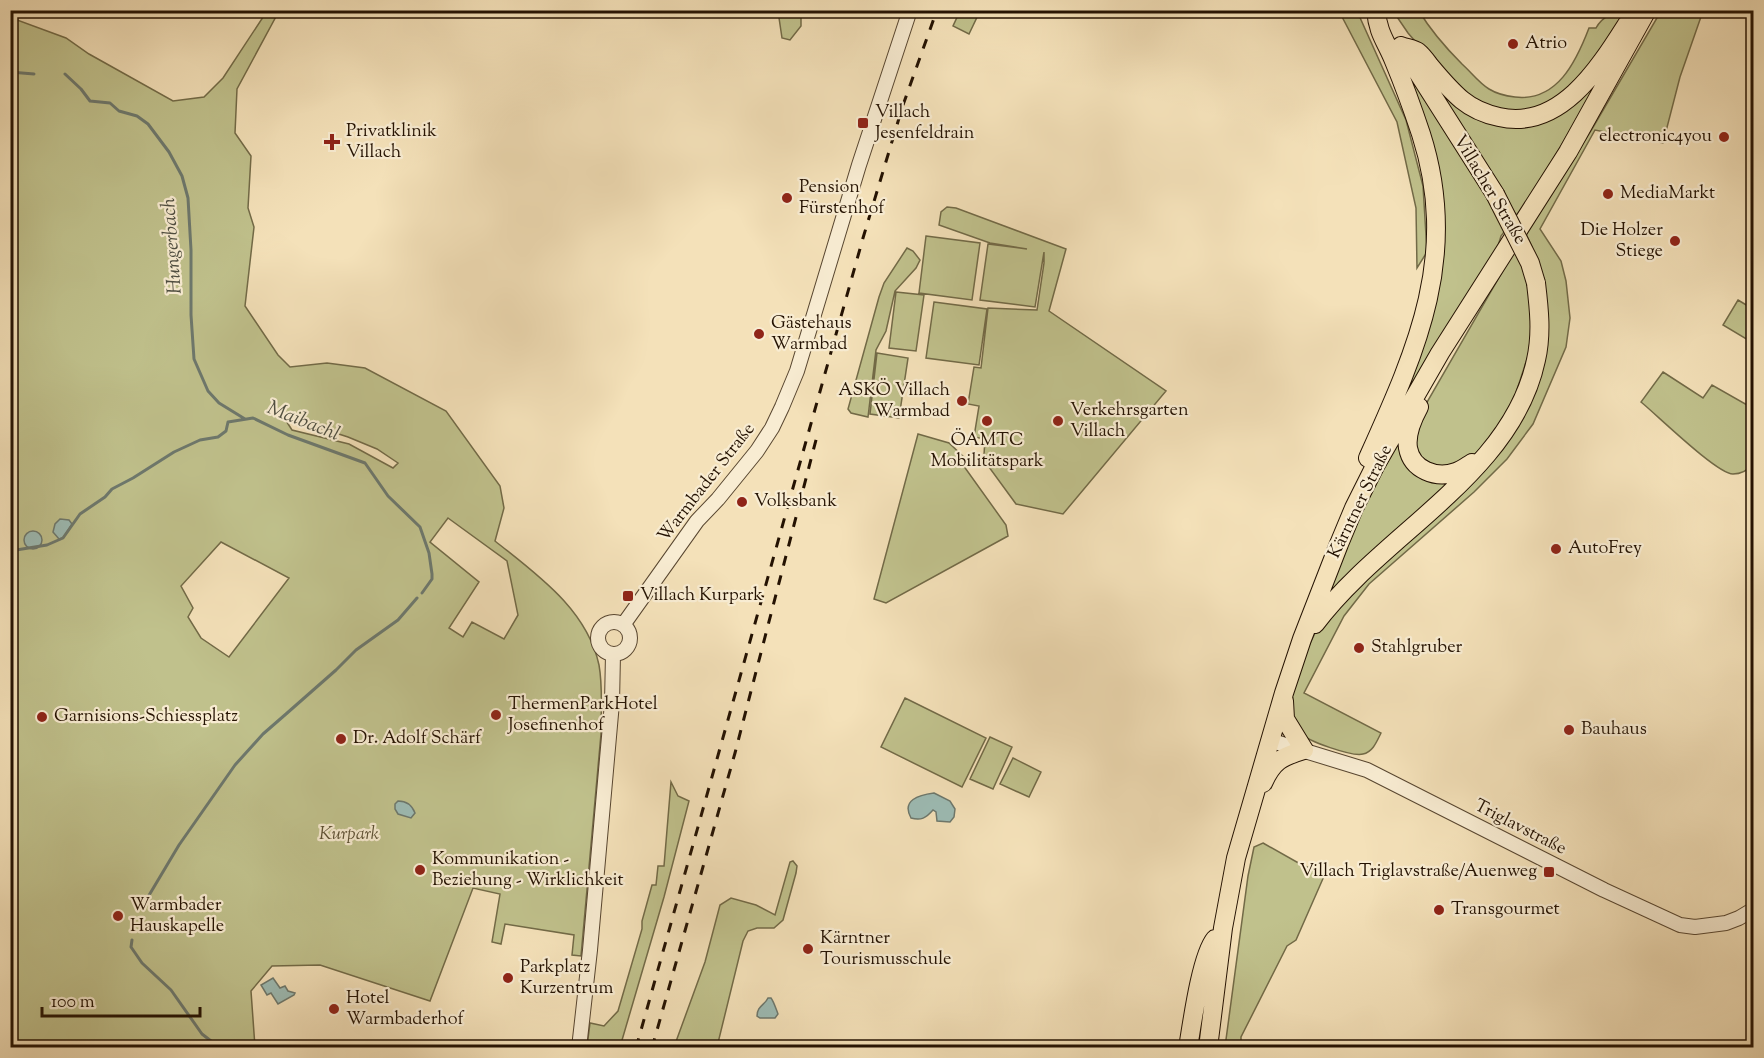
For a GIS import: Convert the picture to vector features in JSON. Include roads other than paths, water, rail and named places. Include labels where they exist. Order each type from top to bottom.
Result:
[{"type":"main road","name":"Villacher Straße","points":[[1302,639],[1330,603],[1359,573],[1474,471],[1504,434],[1521,406],[1537,358],[1540,330],[1536,283],[1530,263],[1495,194],[1377,10]]},
{"type":"main road","points":[[1354,508],[1357,483],[1402,383],[1423,322],[1434,265],[1436,232],[1430,172],[1421,136],[1394,59],[1377,27],[1377,10]]},
{"type":"main road","points":[[1401,46],[1418,52],[1454,93],[1470,106],[1486,114],[1504,118],[1528,118],[1553,110],[1567,100],[1615,44],[1631,18],[1646,11]]},
{"type":"main road","name":"Kärntner Straße","points":[[1208,1047],[1223,928],[1236,858],[1269,740],[1302,639],[1354,508],[1440,353],[1568,152],[1646,11]]},
{"type":"main road","points":[[1440,353],[1440,370],[1412,420],[1408,448],[1414,461],[1422,470],[1434,474],[1448,474],[1459,472],[1491,450]]},
{"type":"main road","points":[[1255,790],[1263,784],[1269,770],[1277,761],[1304,750],[1285,718],[1284,693]]},
{"type":"main road","points":[[1188,1047],[1211,943],[1223,928]]},
{"type":"main road","points":[[1216,981],[1223,1009],[1219,1047]]},
{"type":"street","name":"Warmbader Straße","points":[[624,625],[697,520],[718,499],[757,451],[782,407],[797,370],[856,175],[910,10]]},
{"type":"street","points":[[610,622],[624,625],[629,633],[629,644],[622,651],[613,654],[605,652],[599,645],[599,632],[605,624],[610,622]]},
{"type":"street","points":[[579,1047],[612,703],[613,654]]},
{"type":"street","name":"Triglavstraße","points":[[1269,740],[1367,771],[1604,890],[1680,925],[1695,927],[1726,923],[1754,909]]},
{"type":"water","points":[[60,519],[69,520],[72,524],[63,538],[59,539],[53,532],[55,524]]},
{"type":"water","points":[[33,531],[39,534],[42,540],[39,546],[33,549],[27,546],[24,540],[27,534]]},
{"type":"water","points":[[934,793],[950,801],[955,809],[954,817],[950,822],[937,821],[936,812],[933,810],[923,818],[911,818],[908,807],[910,803],[917,797]]},
{"type":"water","points":[[398,801],[409,804],[415,813],[411,818],[398,814],[395,804]]},
{"type":"water","points":[[273,978],[280,988],[285,986],[288,991],[295,993],[294,995],[278,1004],[271,993],[267,995],[261,985]]},
{"type":"water","points":[[768,998],[771,998],[778,1014],[775,1018],[760,1018],[757,1016],[758,1010]]},
{"type":"waterway","points":[[10,72],[34,74]]},
{"type":"waterway","name":"Hungerbach","points":[[65,74],[90,101],[110,103],[119,111],[137,116],[148,124],[169,152],[182,176],[188,198],[194,359],[208,391],[219,403],[245,419]]},
{"type":"waterway","name":"Maibachl","points":[[10,551],[47,545],[63,538],[80,514],[105,497],[112,489],[174,452],[200,440],[218,437],[226,431],[228,422],[253,418],[288,435],[365,463],[388,496],[420,527],[429,553],[432,574],[432,579],[422,593]]},
{"type":"waterway","name":"Maibachl","points":[[142,907],[179,845],[235,765],[263,734],[356,650],[398,620],[417,598]]},
{"type":"waterway","name":"Maibachl","points":[[132,940],[131,947],[142,963],[171,990],[202,1034],[220,1048]]},
{"type":"railway","points":[[636,1048],[863,238],[903,105],[937,10]]},
{"type":"railway","points":[[652,1048],[735,753],[817,436]]},
{"type":"place","name":"Atrio","points":[[1513,44]]},
{"type":"place","name":"Villach Jesenfeldrain","points":[[863,123]]},
{"type":"place","name":"electronic4you","points":[[1724,137]]},
{"type":"place","name":"Privatklinik Villach","points":[[332,142]]},
{"type":"place","name":"MediaMarkt","points":[[1608,194]]},
{"type":"place","name":"Pension Fürstenhof","points":[[787,198]]},
{"type":"place","name":"Die Holzer Stiege","points":[[1675,241]]},
{"type":"place","name":"Gästehaus Warmbad","points":[[759,334]]},
{"type":"place","name":"ASKÖ Villach Warmbad","points":[[962,401]]},
{"type":"place","name":"ÖAMTC Mobilitätspark","points":[[987,421]]},
{"type":"place","name":"Verkehrsgarten Villach","points":[[1058,421]]},
{"type":"place","name":"Volksbank","points":[[742,502]]},
{"type":"place","name":"AutoFrey","points":[[1556,549]]},
{"type":"place","name":"Villach Kurpark","points":[[628,596]]},
{"type":"place","name":"Stahlgruber","points":[[1359,648]]},
{"type":"place","name":"ThermenParkHotel Josefinenhof","points":[[496,715]]},
{"type":"place","name":"Garnisions-Schiessplatz","points":[[42,717]]},
{"type":"place","name":"Bauhaus","points":[[1569,730]]},
{"type":"place","name":"Dr. Adolf Schärf","points":[[341,739]]},
{"type":"place","name":"Kommunikation - Beziehung - Wirklichkeit","points":[[420,870]]},
{"type":"place","name":"Villach Triglavstraße/Auenweg","points":[[1549,872]]},
{"type":"place","name":"Transgourmet","points":[[1439,910]]},
{"type":"place","name":"Warmbader Hauskapelle","points":[[118,916]]},
{"type":"place","name":"Kärntner Tourismusschule","points":[[808,949]]},
{"type":"place","name":"Parkplatz Kurzentrum","points":[[508,978]]},
{"type":"place","name":"Hotel Warmbaderhof","points":[[334,1009]]},
{"type":"park label","name":"Kurpark","points":[[349,835]]}]
